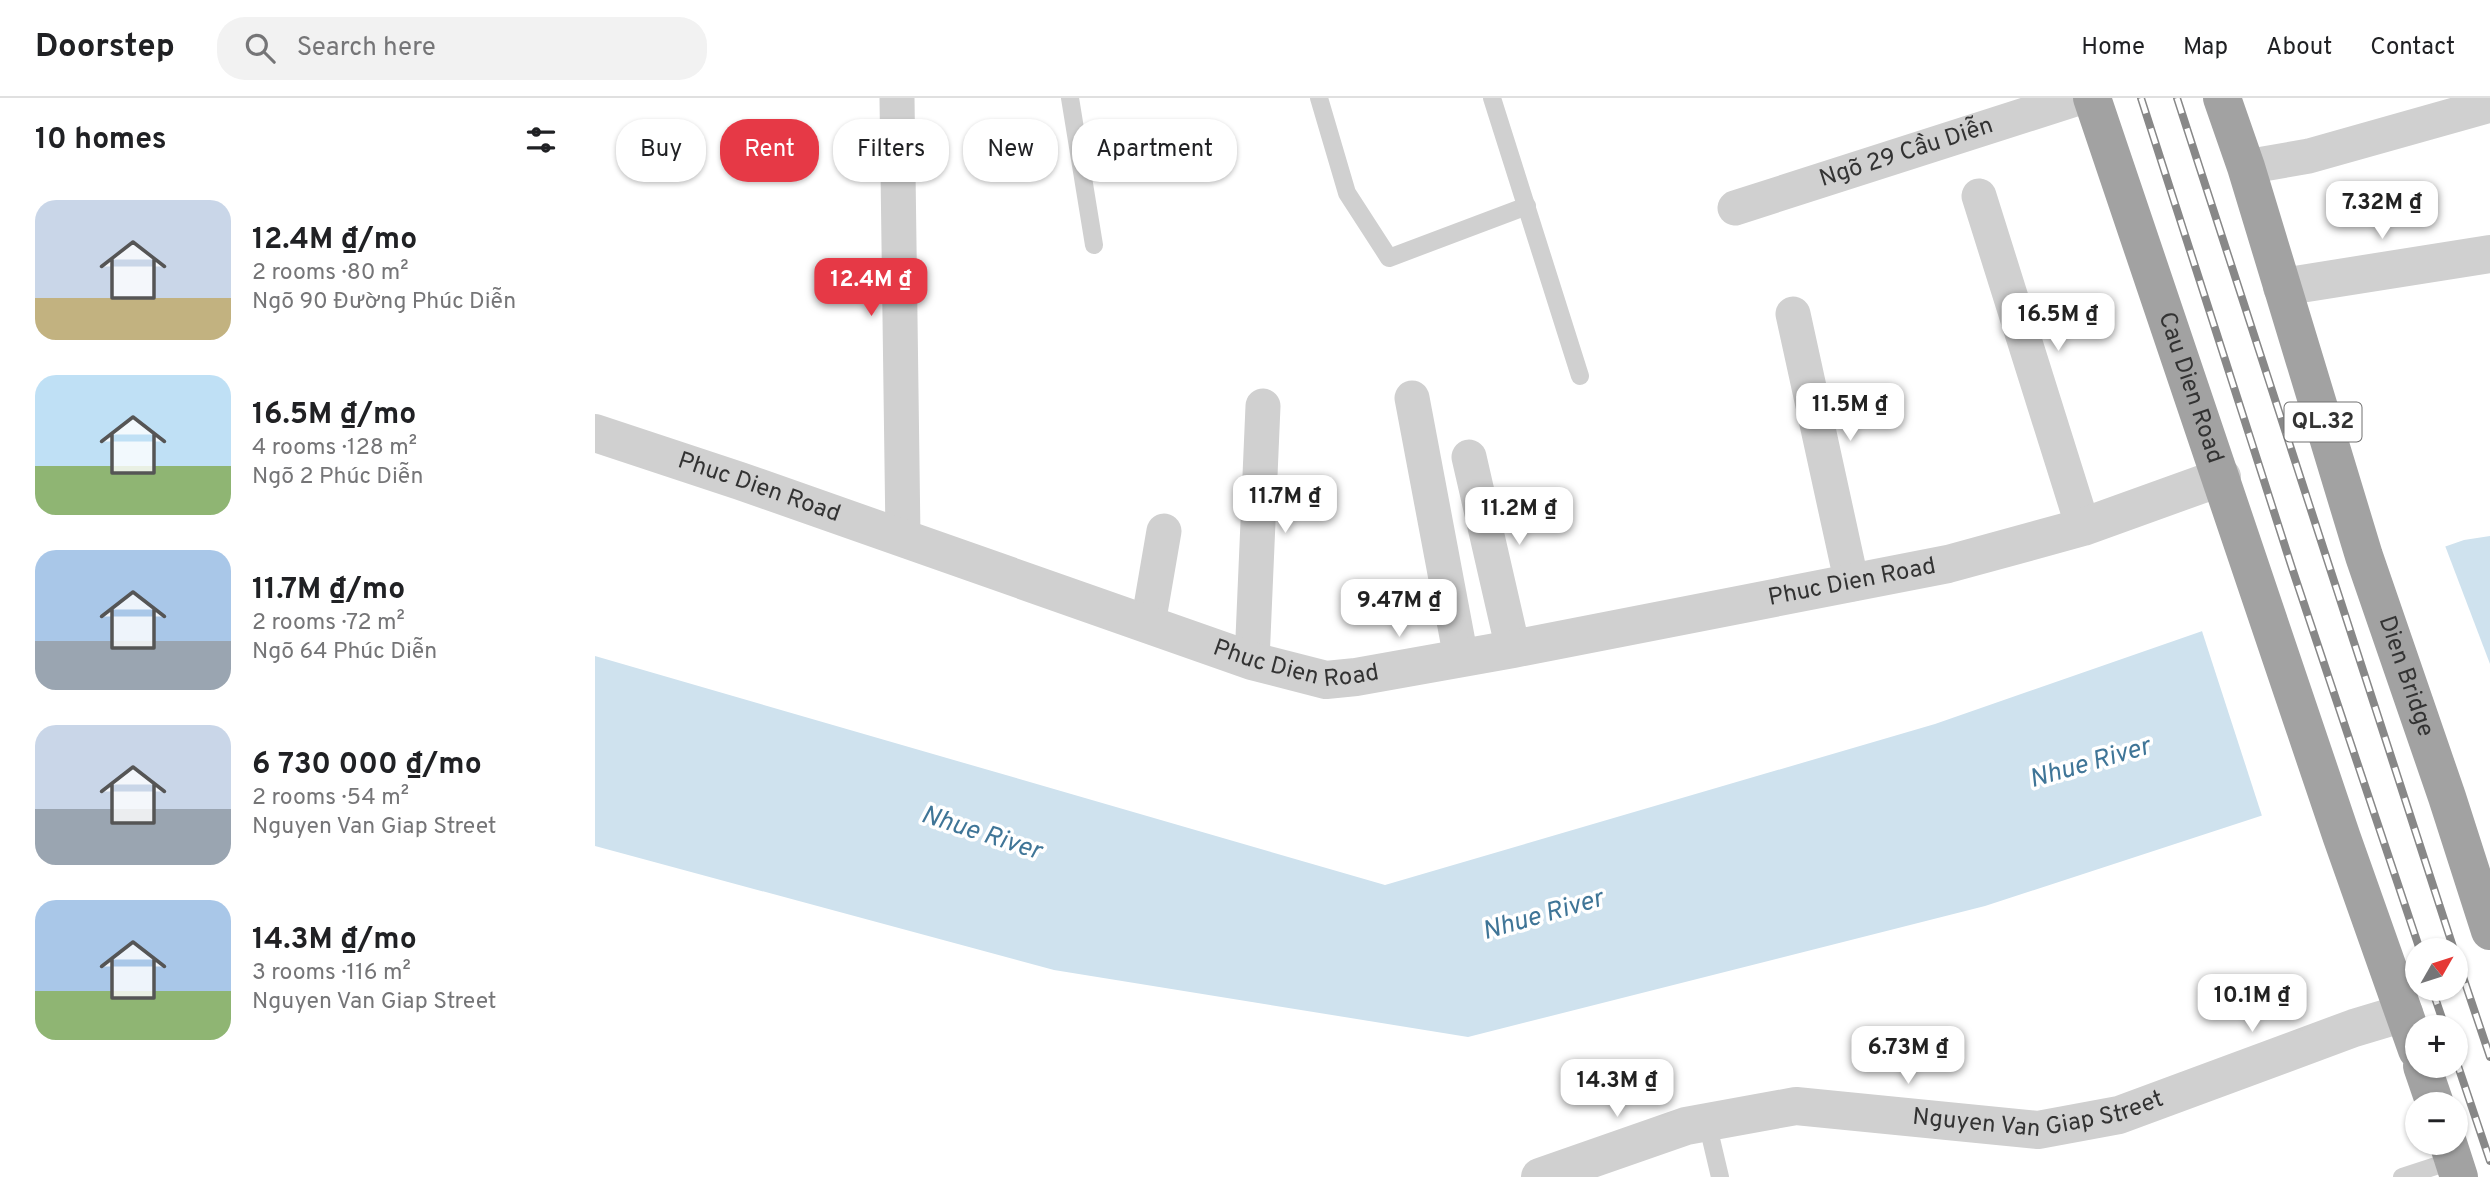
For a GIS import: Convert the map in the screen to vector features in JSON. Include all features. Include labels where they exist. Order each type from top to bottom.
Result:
[{"type":"highway","name":"Cau Dien Road","points":[[2092,98],[2405,1013]]},
{"type":"highway","name":"QL.32","points":[[2222,98],[2246,167],[2281,287]]},
{"type":"highway","name":"Dien Bridge","points":[[2281,287],[2364,556],[2487,910]]},
{"type":"street","points":[[897,98],[903,537]]},
{"type":"street","name":"Ngõ 29 Cầu Diễn","points":[[1735,208],[2078,98]]},
{"type":"street","points":[[2246,167],[2309,156],[2490,105]]},
{"type":"street","points":[[1979,196],[2083,527]]},
{"type":"street","points":[[2281,287],[2490,254]]},
{"type":"street","points":[[1793,314],[1852,584]]},
{"type":"street","points":[[1412,398],[1461,658]]},
{"type":"street","points":[[1260,663],[1263,406]]},
{"type":"street","name":"Phuc Dien Road","points":[[595,433],[903,537],[1260,663],[1325,680],[1513,649],[1948,564],[2083,527],[2222,477]]},
{"type":"street","points":[[1469,457],[1513,649]]},
{"type":"street","points":[[1260,663],[1282,521]]},
{"type":"street","points":[[1154,626],[1170,535]]},
{"type":"street","name":"Nguyen Van Giap Street","points":[[1540,1177],[1686,1126],[1796,1106],[2038,1130],[2119,1115],[2354,1028],[2405,1013]]},
{"type":"lane","points":[[1069,98],[1094,245]]},
{"type":"lane","points":[[1319,98],[1347,194],[1389,258],[1527,206]]},
{"type":"lane","points":[[1492,98],[1580,376]]},
{"type":"lane","points":[[1707,1122],[1720,1177]]},
{"type":"lane","points":[[2402,1177],[2454,1160]]},
{"type":"water","name":"Nhue River","points":[[2490,536],[2490,741],[1985,906],[1468,1037],[1054,970],[595,846],[595,656],[1385,885],[1935,724],[2464,540]]},
{"type":"pier","points":[[2444,543],[2490,664],[2490,745],[2263,819],[2201,628]]},
{"type":"railway","points":[[2141,98],[2292,568],[2416,938]]},
{"type":"railway","points":[[2177,98],[2450,938]]},
{"type":"railway","points":[[2468,992],[2490,1057]]},
{"type":"railway","points":[[2436,1001],[2441,1015]]},
{"type":"railway","points":[[2462,1078],[2490,1161]]}]
